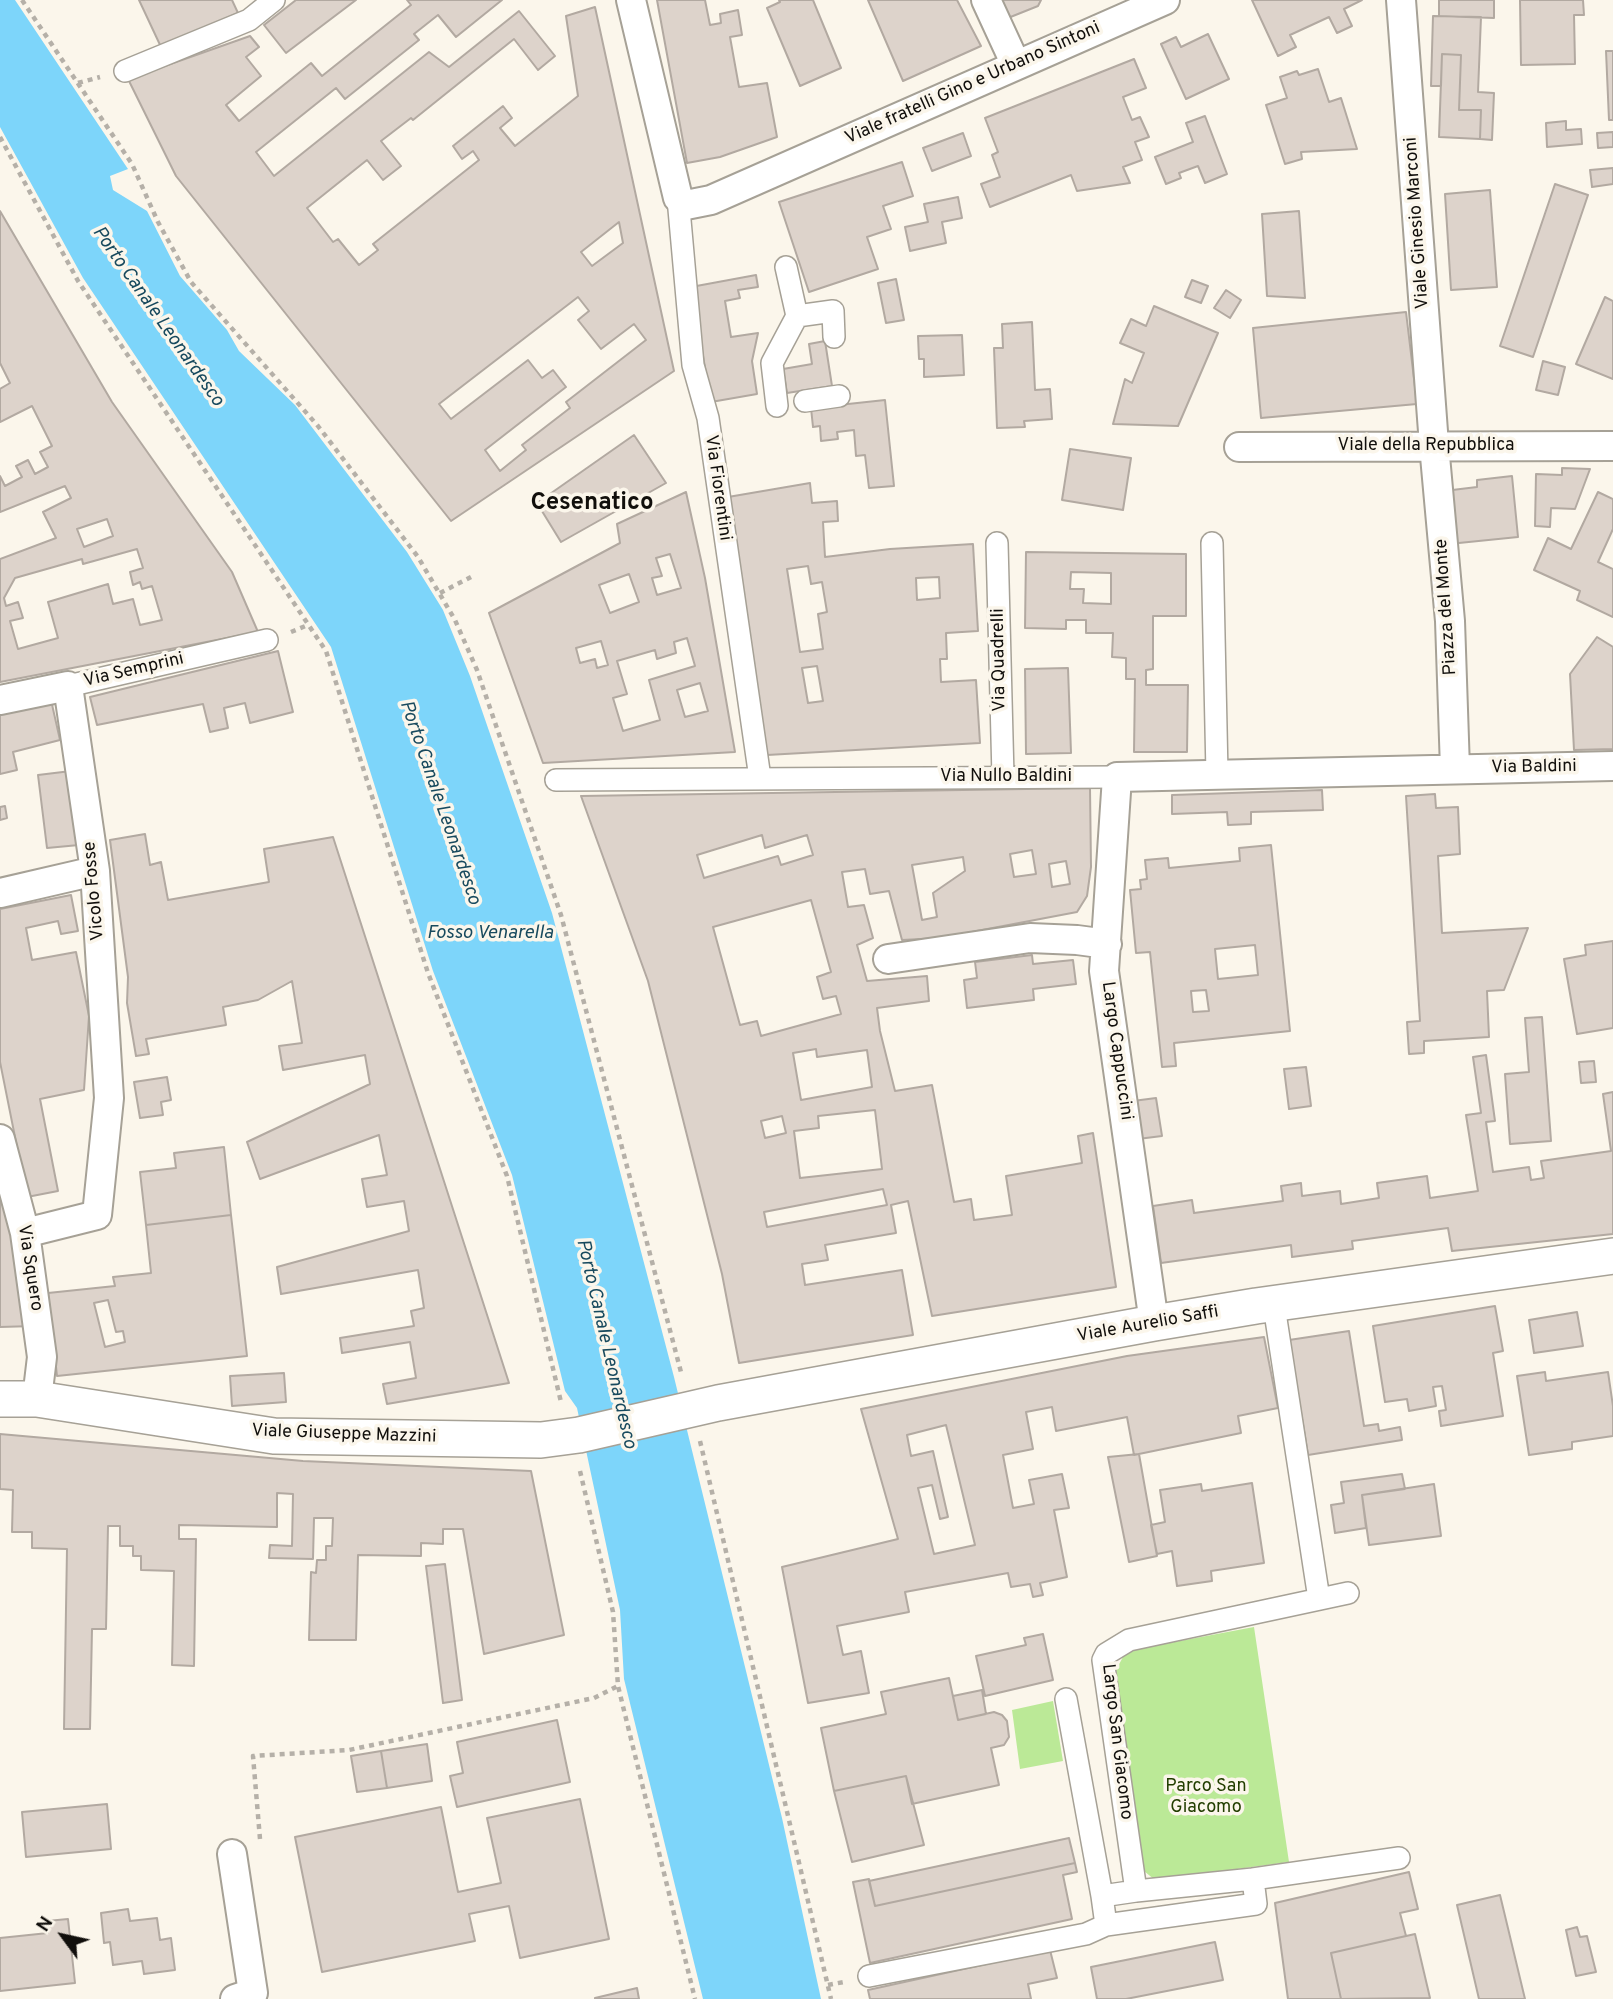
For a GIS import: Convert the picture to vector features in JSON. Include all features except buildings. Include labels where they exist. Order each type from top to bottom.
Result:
[{"type":"street","points":[[125,71],[249,20],[274,0]]},
{"type":"street","name":"Via Fiorentini","points":[[631,0],[682,202],[693,365],[708,418],[760,778]]},
{"type":"street","points":[[986,0],[1016,65]]},
{"type":"street","name":"Viale Ginesio Marconi","points":[[1401,0],[1434,445]]},
{"type":"street","name":"Viale fratelli Gino e Urbano Sintoni","points":[[682,202],[710,200],[1016,65],[1147,3]]},
{"type":"street","points":[[777,406],[772,363],[797,316],[786,267]]},
{"type":"street","points":[[797,316],[833,311],[834,337]]},
{"type":"street","points":[[805,401],[839,396]]},
{"type":"street","name":"Piazza del Monte","points":[[1434,445],[1450,621],[1455,769]]},
{"type":"street","name":"Viale della Repubblica","points":[[1239,447],[1613,446]]},
{"type":"street","name":"Via Quadrelli","points":[[997,542],[1003,777]]},
{"type":"street","points":[[1213,543],[1217,774]]},
{"type":"street","name":"Via Semprini","points":[[0,700],[267,640]]},
{"type":"street","name":"Vicolo Fosse","points":[[25,1233],[97,1215],[109,1098],[95,871],[68,686]]},
{"type":"street","name":"Via Baldini","points":[[1455,769],[1613,766]]},
{"type":"street","name":"Via Nullo Baldini","points":[[556,779],[1117,777],[1455,769]]},
{"type":"street","name":"Largo Cappuccini","points":[[1117,777],[1104,971],[1154,1323]]},
{"type":"street","points":[[0,893],[95,871]]},
{"type":"street","points":[[888,960],[1030,938],[1107,944]]},
{"type":"street","name":"Via Squero","points":[[0,1139],[25,1233],[42,1357],[37,1399]]},
{"type":"street","name":"Viale Aurelio Saffi","points":[[689,1410],[1154,1323],[1613,1256]]},
{"type":"street","points":[[1276,1319],[1319,1599]]},
{"type":"street","name":"Viale Giuseppe Mazzini","points":[[0,1399],[37,1399],[274,1436],[541,1440],[573,1436],[689,1410]]},
{"type":"street","name":"Largo San Giacomo","points":[[1136,1891],[1103,1660],[1106,1654],[1129,1640],[1348,1593]]},
{"type":"street","points":[[1066,1699],[1106,1925]]},
{"type":"street","points":[[232,1854],[253,1993],[235,1999]]},
{"type":"street","points":[[1102,1896],[1253,1879],[1399,1858]]},
{"type":"street","points":[[869,1976],[1086,1934],[1106,1925],[1256,1904],[1253,1879]]},
{"type":"path","points":[[22,0],[132,164],[158,222],[191,282],[318,426],[418,557],[456,620],[477,670],[561,915],[689,1410],[831,1999]]},
{"type":"path","points":[[0,137],[79,281],[326,650],[428,973],[507,1176],[560,1393],[562,1414],[573,1436],[613,1612],[618,1685],[695,1999]]},
{"type":"path","points":[[440,593],[471,576]]},
{"type":"path","points":[[232,1854],[261,1838],[253,1756],[349,1750],[594,1698],[618,1685]]},
{"type":"green space","name":"Parco San Giacomo","points":[[1254,1627],[1289,1862],[1155,1880],[1144,1871],[1116,1670],[1123,1657],[1132,1650]]},
{"type":"green space","points":[[1053,1701],[1063,1761],[1020,1769],[1012,1710]]},
{"type":"water","name":"Fosso Venarella","points":[[0,0],[15,0],[128,169],[110,176],[113,190],[147,211],[180,276],[227,330],[239,351],[295,405],[407,552],[443,610],[470,676],[552,913],[674,1377],[782,1818],[821,1999],[703,1999],[624,1679],[620,1610],[577,1408],[565,1391],[512,1175],[433,971],[331,647],[83,278],[0,127]]},
{"type":"district","name":"Cesenatico","points":[[592,504]]},
{"type":"water label","name":"Porto Canale Leonardesco","points":[[157,317]]},
{"type":"water label","name":"Porto Canale Leonardesco","points":[[439,803]]},
{"type":"water label","name":"Porto Canale Leonardesco","points":[[605,1344]]}]
